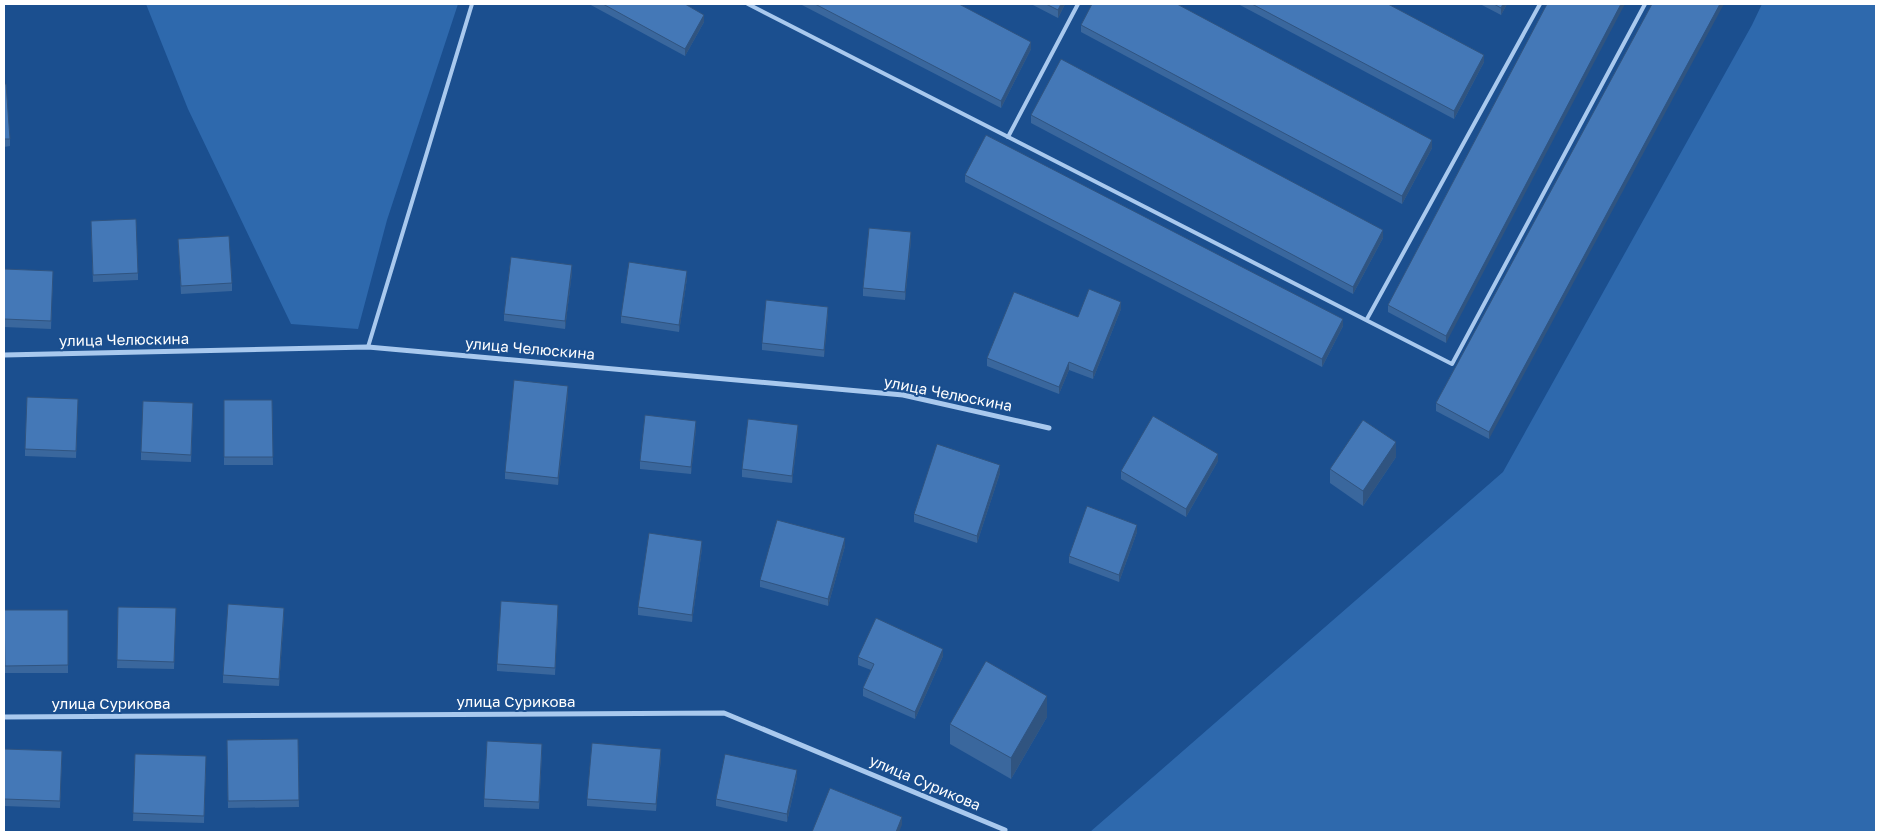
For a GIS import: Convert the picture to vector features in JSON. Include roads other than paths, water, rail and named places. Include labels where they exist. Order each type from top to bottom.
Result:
[{"type":"street","name":"улица Челюскина","points":[[4,355],[368,348],[904,395],[1049,428]]},
{"type":"street","name":"улица Сурикова","points":[[4,717],[724,713],[1005,830]]},
{"type":"lane","points":[[368,348],[472,4]]},
{"type":"lane","points":[[748,4],[1368,319],[1452,364],[1645,4]]},
{"type":"lane","points":[[1008,137],[1078,4]]},
{"type":"lane","points":[[1368,319],[1540,4]]}]
